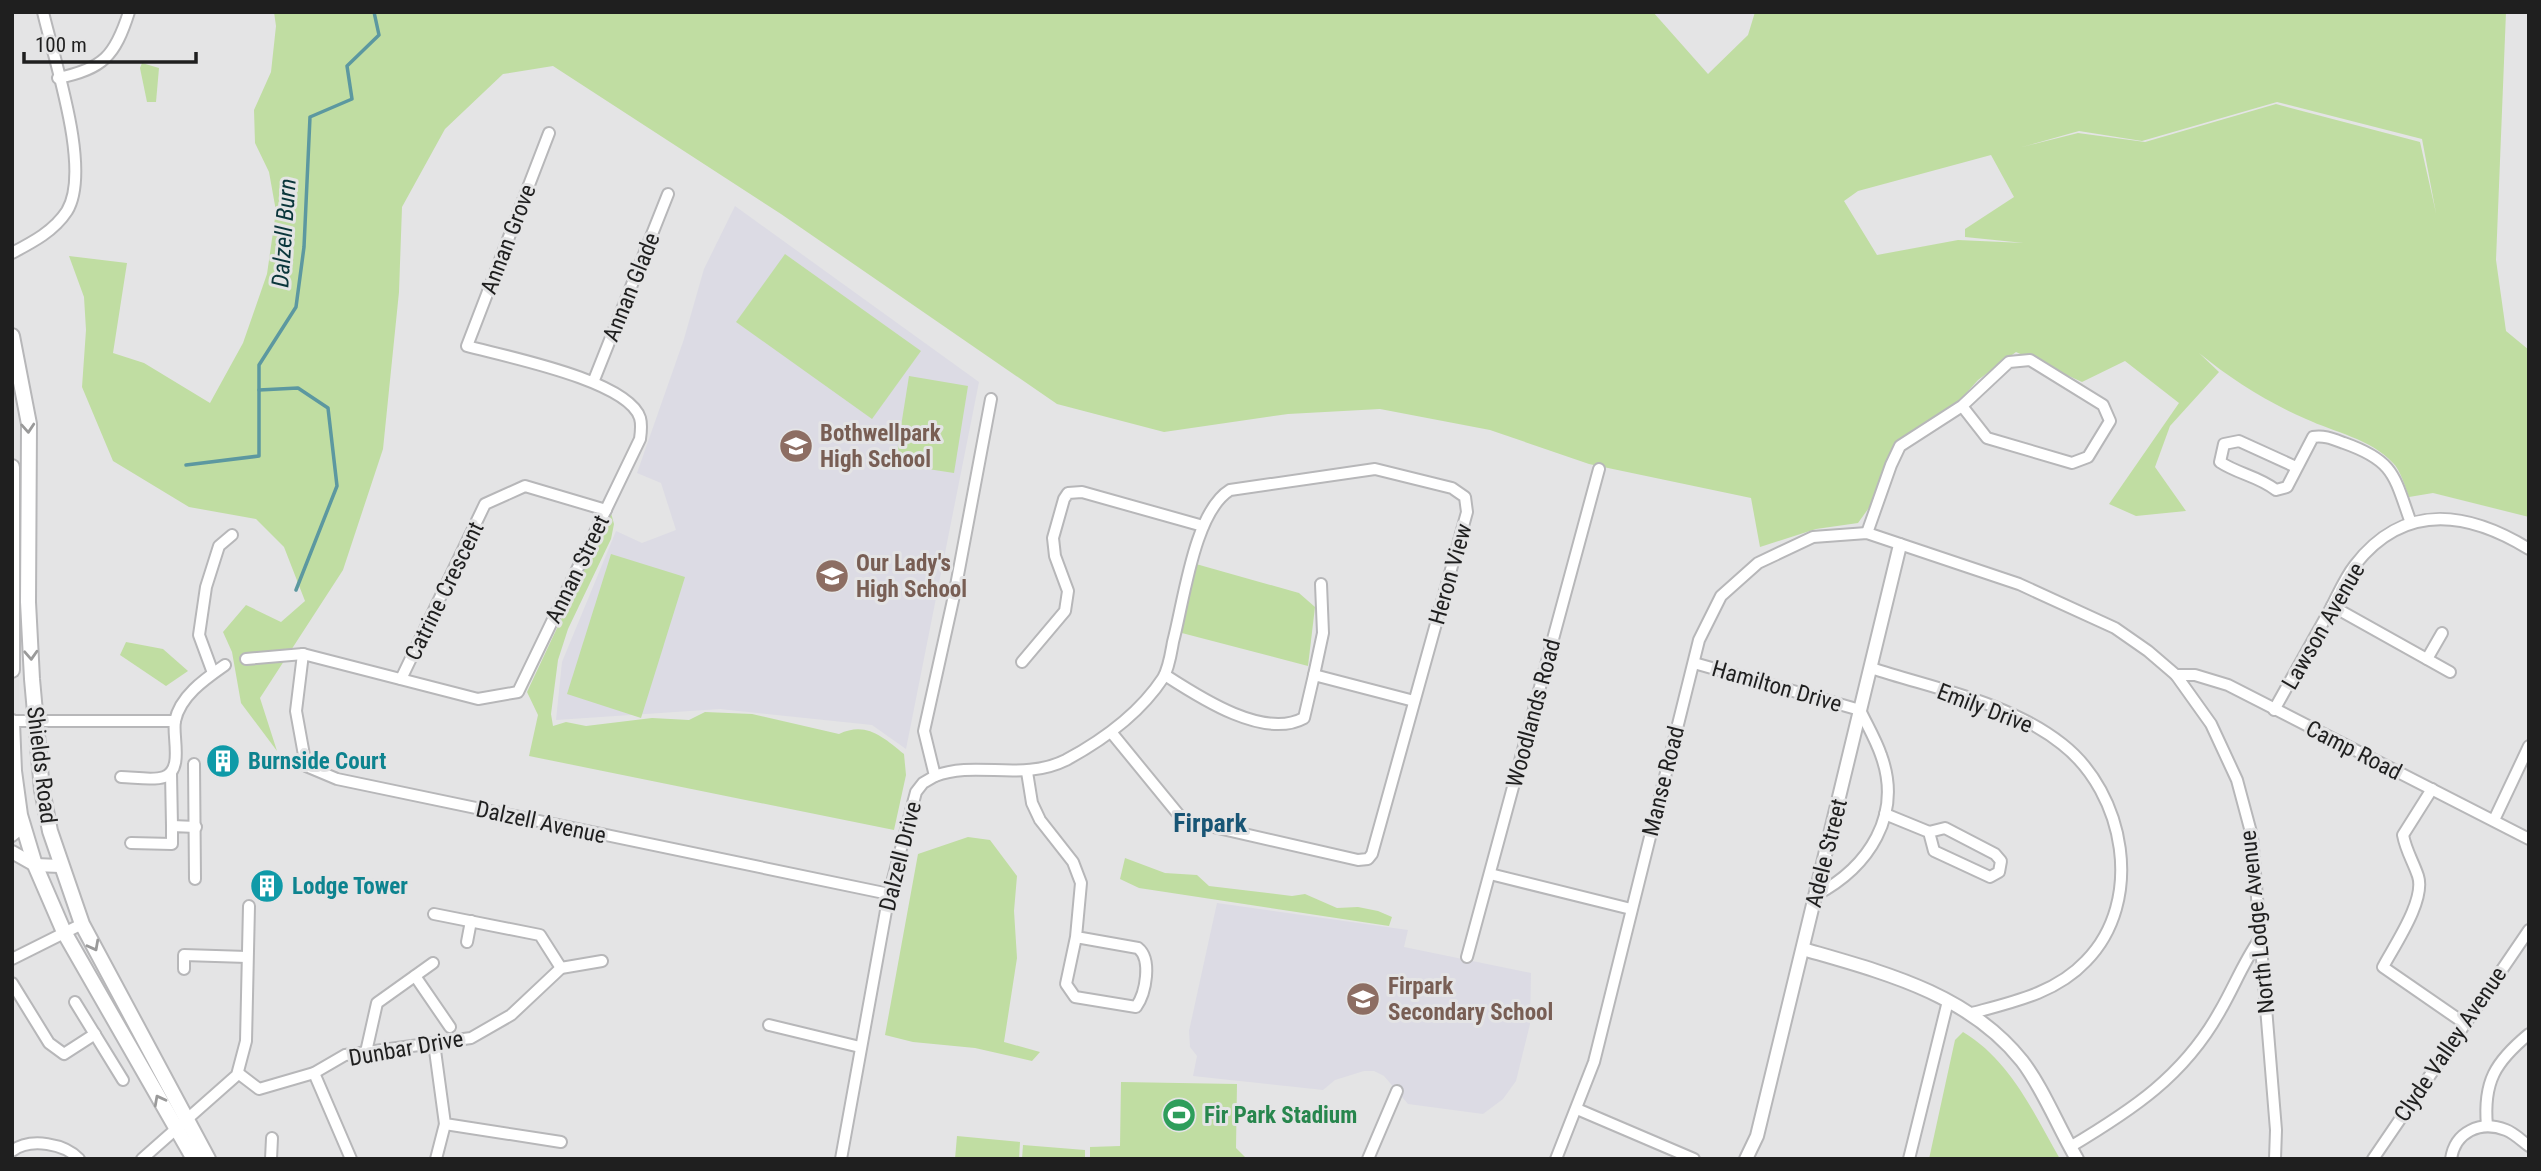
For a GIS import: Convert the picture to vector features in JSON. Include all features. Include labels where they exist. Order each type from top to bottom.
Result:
[{"type":"main road","name":"Shields Road","points":[[12,336],[29,424],[28,602],[34,720],[42,790],[60,866],[82,924],[194,1159]]},
{"type":"main road","points":[[12,467],[12,670]]},
{"type":"main road","name":"Shields Road","points":[[12,721],[14,771],[20,816],[35,865],[64,932],[180,1126],[208,1159]]},
{"type":"street","points":[[12,253],[50,230],[67,210],[76,185],[77,156],[43,12]]},
{"type":"street","points":[[58,78],[96,67],[112,54],[129,12]]},
{"type":"street","name":"Annan Grove","points":[[467,346],[550,133]]},
{"type":"street","name":"Annan Glade","points":[[594,380],[668,194]]},
{"type":"street","name":"Annan Street","points":[[246,659],[303,654],[478,699],[518,692],[640,439],[642,428],[636,410],[594,380],[467,346]]},
{"type":"street","points":[[1867,533],[1900,446],[1962,406],[2009,362],[2020,358],[2030,360],[2104,405],[2110,421],[2088,457],[2072,463],[1987,438],[1962,406]]},
{"type":"street","name":"Dalzell Drive","points":[[841,1159],[889,894],[916,792],[923,783],[935,776],[924,731],[955,591],[991,399]]},
{"type":"street","points":[[2296,467],[2239,441],[2224,444],[2220,452],[2220,462],[2232,470],[2243,471],[2262,479],[2276,490],[2287,487],[2313,437],[2322,435],[2362,449],[2389,467],[2411,523]]},
{"type":"street","name":"Heron View","points":[[935,776],[961,771],[1027,772],[1064,761],[1111,732],[1136,709],[1165,676],[1203,526],[1214,502],[1230,490],[1375,469],[1460,491],[1468,504],[1467,512],[1373,854],[1368,859],[1358,860],[1183,820],[1111,732]]},
{"type":"street","name":"Woodlands Road","points":[[1467,957],[1599,469]]},
{"type":"street","name":"Catrine Crescent","points":[[401,679],[485,504],[525,486],[606,510]]},
{"type":"street","points":[[1022,662],[1065,611],[1068,591],[1055,556],[1053,538],[1068,493],[1083,492],[1203,526]]},
{"type":"street","name":"Lawson Avenue","points":[[2274,710],[2353,567],[2378,539],[2411,523],[2441,517],[2467,521],[2504,534],[2529,549]]},
{"type":"street","name":"Manse Road","points":[[1556,1159],[1594,1062],[1699,640],[1721,596],[1758,563],[1812,537],[1867,533],[1900,545]]},
{"type":"street","points":[[213,673],[199,635],[206,587],[219,546],[232,535]]},
{"type":"street","name":"Adele Street","points":[[1746,1159],[1757,1136],[1900,545]]},
{"type":"street","name":"North Lodge Avenue","points":[[1900,545],[2019,584],[2115,628],[2176,675],[2211,724],[2237,780],[2252,835],[2276,1130],[2275,1159]]},
{"type":"street","points":[[1165,676],[1215,707],[1257,720],[1291,726],[1304,718],[1324,633],[1321,584]]},
{"type":"street","points":[[2332,606],[2450,672]]},
{"type":"street","points":[[2427,659],[2442,633]]},
{"type":"street","name":"Dalzell Avenue","points":[[303,654],[296,711],[306,766],[337,779],[889,894]]},
{"type":"street","name":"Hamilton Drive","points":[[1694,663],[1860,710]]},
{"type":"street","points":[[131,843],[172,844],[171,773],[175,765],[175,721],[190,694],[225,665]]},
{"type":"street","name":"Emily Drive","points":[[1871,668],[2028,721],[2062,744],[2082,763],[2096,782],[2110,811],[2122,860],[2121,878],[2114,916],[2096,949],[2087,961],[2056,986],[2025,999],[1972,1013]]},
{"type":"street","points":[[1314,675],[1414,701]]},
{"type":"street","name":"Camp Road","points":[[2176,675],[2195,675],[2228,685],[2529,839]]},
{"type":"street","points":[[1816,895],[1834,886],[1875,845],[1888,807],[1882,757],[1860,710]]},
{"type":"street","points":[[12,721],[175,721]]},
{"type":"street","points":[[2494,821],[2529,746]]},
{"type":"street","points":[[194,764],[195,879]]},
{"type":"street","points":[[1027,772],[1032,803],[1040,820],[1073,862],[1082,883],[1076,937],[1066,984],[1069,992],[1075,998],[1136,1007],[1147,962],[1145,953],[1139,948],[1076,937]]},
{"type":"street","points":[[121,777],[164,778],[171,773]]},
{"type":"street","points":[[2432,789],[2403,835],[2407,855],[2419,879],[2416,905],[2383,967],[2464,1023]]},
{"type":"street","points":[[1885,814],[1929,832],[1945,828],[1995,854],[2001,861],[1999,872],[1990,877],[1934,851],[1929,832]]},
{"type":"street","points":[[12,836],[17,832],[20,816]]},
{"type":"street","points":[[172,826],[196,827]]},
{"type":"street","points":[[12,852],[35,865],[60,866]]},
{"type":"street","points":[[1490,874],[1631,909]]},
{"type":"street","points":[[142,1159],[238,1073],[246,1041],[249,906]]},
{"type":"street","points":[[434,914],[540,934],[561,968],[602,961]]},
{"type":"street","points":[[467,942],[471,921]]},
{"type":"street","points":[[12,959],[82,924]]},
{"type":"street","name":"Clyde Valley Avenue","points":[[2373,1159],[2529,929]]},
{"type":"street","points":[[1803,949],[1898,976],[1972,1013],[2022,1061],[2073,1153],[2136,1108],[2171,1076],[2220,1012],[2241,966],[2259,940]]},
{"type":"street","points":[[184,969],[184,955],[247,957]]},
{"type":"street","points":[[366,1052],[377,1003],[433,963]]},
{"type":"street","name":"Dunbar Drive","points":[[238,1073],[259,1089],[314,1073],[345,1055],[471,1038],[511,1015],[561,968]]},
{"type":"street","points":[[415,976],[450,1027]]},
{"type":"street","points":[[12,983],[49,1043],[64,1054],[95,1034]]},
{"type":"street","points":[[1909,1159],[1948,1001]]},
{"type":"street","points":[[75,1002],[123,1080]]},
{"type":"street","points":[[769,1025],[860,1046]]},
{"type":"street","points":[[2487,1126],[2485,1101],[2491,1077],[2507,1052],[2529,1034]]},
{"type":"street","points":[[434,1043],[445,1124],[436,1159]]},
{"type":"street","points":[[314,1073],[351,1159]]},
{"type":"street","points":[[1368,1159],[1397,1091]]},
{"type":"street","points":[[1577,1109],[1694,1159]]},
{"type":"street","points":[[445,1124],[561,1142]]},
{"type":"street","points":[[2451,1159],[2453,1148],[2463,1133],[2487,1126],[2507,1130],[2529,1146]]},
{"type":"street","points":[[271,1159],[272,1138]]},
{"type":"street","points":[[12,1151],[46,1144],[69,1148],[79,1159]]},
{"type":"shaded area","points":[[735,206],[979,382],[906,749],[872,725],[720,709],[556,720],[562,662],[616,531],[642,543],[676,530],[661,483],[637,473],[684,339],[704,269]]},
{"type":"shaded area","name":"Firpark Secondary School","points":[[1217,903],[1408,930],[1404,947],[1531,973],[1530,1024],[1516,1081],[1503,1099],[1483,1114],[1408,1104],[1384,1076],[1374,1071],[1364,1071],[1335,1080],[1323,1090],[1193,1076],[1197,1056],[1190,1047],[1189,1031]]},
{"type":"green space","points":[[274,12],[1653,12],[1708,74],[1748,35],[1755,12],[2506,12],[2496,260],[2506,331],[2529,350],[2529,517],[2433,493],[2409,497],[2396,466],[2374,448],[2264,398],[2199,353],[2219,372],[2170,426],[2155,467],[2186,511],[2136,516],[2109,504],[2179,403],[2125,361],[2082,382],[2016,352],[1978,380],[1934,429],[1902,439],[1876,498],[1858,523],[1816,529],[1760,547],[1751,498],[1589,464],[1490,430],[1380,409],[1288,414],[1164,432],[1057,404],[781,214],[553,66],[503,74],[445,129],[402,207],[399,292],[383,449],[343,570],[260,698],[277,751],[241,703],[232,652],[223,632],[246,605],[281,622],[305,601],[284,547],[256,519],[189,507],[113,461],[82,387],[86,330],[84,297],[69,256],[127,263],[113,353],[144,363],[210,403],[243,343],[267,274],[276,211],[269,172],[255,143],[254,110],[271,72],[276,26]],"holes":[[[2277,102],[2422,139],[2436,213],[2420,142],[2276,104],[2145,142],[2078,133],[2022,147],[2079,131],[2142,141]],[[1991,155],[2014,197],[1965,229],[1965,237],[2024,243],[1958,240],[1877,255],[1844,201],[1858,191]]]},
{"type":"green space","points":[[142,63],[159,68],[156,102],[147,102],[140,68]]},
{"type":"green space","points":[[785,254],[921,351],[872,419],[736,322]]},
{"type":"green space","points":[[909,376],[968,386],[954,473],[895,464]]},
{"type":"green space","points":[[611,513],[614,524],[611,539],[568,629],[558,660],[551,714],[553,726],[566,722],[586,726],[652,718],[689,720],[705,712],[752,714],[839,734],[849,730],[866,730],[904,754],[906,775],[894,830],[529,756],[538,715],[527,692]]},
{"type":"green space","points":[[611,554],[685,577],[641,718],[567,694]]},
{"type":"green space","points":[[1196,564],[1299,593],[1315,607],[1308,666],[1178,632]]},
{"type":"green space","points":[[126,642],[163,649],[188,671],[166,686],[120,655]]},
{"type":"green space","points":[[968,837],[990,840],[1017,876],[1014,911],[1017,958],[1004,1042],[1040,1052],[1032,1061],[975,1048],[913,1042],[885,1035],[918,854]]},
{"type":"green space","points":[[1125,858],[1165,873],[1197,875],[1209,886],[1292,896],[1305,894],[1337,908],[1358,907],[1392,917],[1389,926],[1139,888],[1120,879]]},
{"type":"green space","points":[[1963,1032],[1995,1057],[2008,1073],[2060,1159],[1929,1159],[1955,1040]]},
{"type":"green space","name":"Fir Park Stadium","points":[[1121,1082],[1237,1084],[1236,1148],[1247,1159],[1090,1159],[1090,1147],[1120,1146]]},
{"type":"green space","points":[[957,1136],[1020,1142],[1019,1159],[955,1159]]},
{"type":"green space","points":[[1023,1145],[1085,1150],[1085,1159],[1022,1159]]},
{"type":"waterway","name":"Dalzell Burn","points":[[186,465],[259,456],[259,365],[296,307],[304,247],[310,117],[352,99],[347,66],[379,35],[374,12]]},
{"type":"waterway","points":[[259,390],[298,388],[328,408],[337,486],[296,590]]},
{"type":"place","name":"Bothwellpark High School","points":[[796,446]]},
{"type":"place","name":"Our Lady's High School","points":[[832,576]]},
{"type":"place","name":"Burnside Court","points":[[223,761]]},
{"type":"place","name":"Lodge Tower","points":[[267,886]]},
{"type":"place","name":"Firpark Secondary School","points":[[1363,999]]},
{"type":"place","name":"Fir Park Stadium","points":[[1179,1115]]},
{"type":"district","name":"Firpark","points":[[1210,823]]}]
